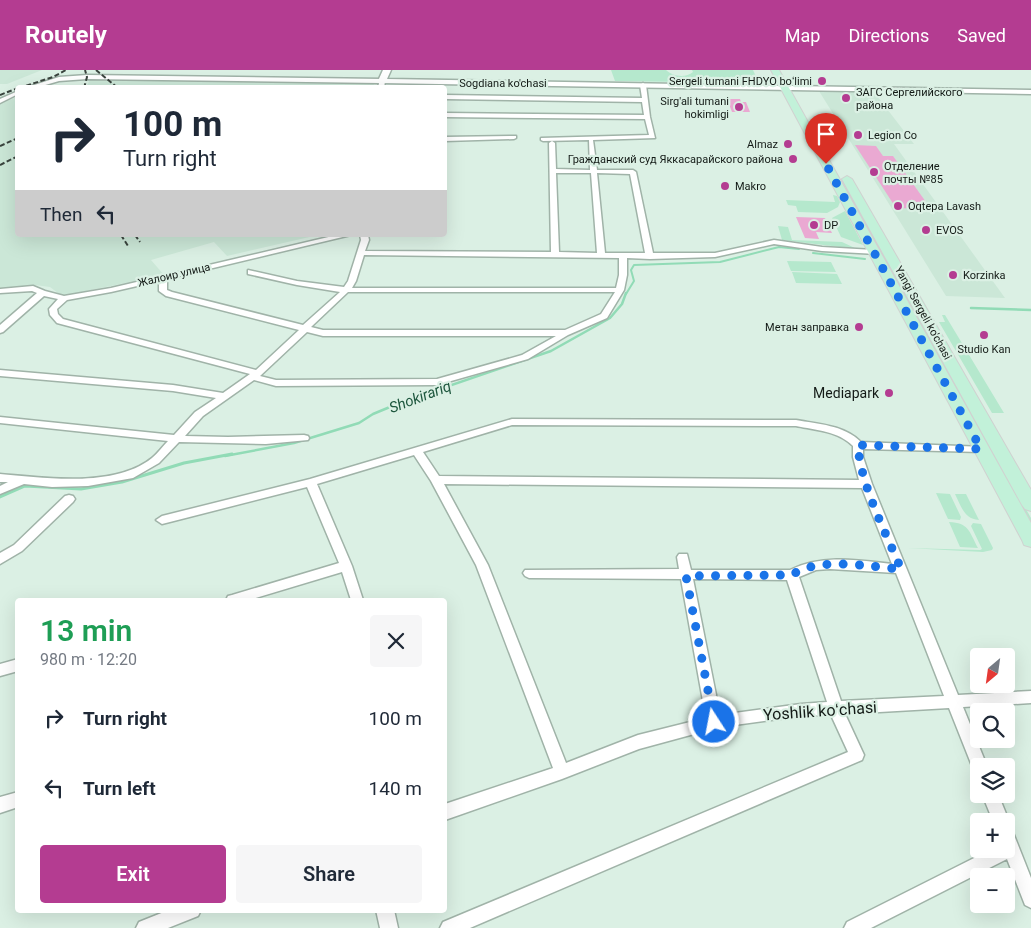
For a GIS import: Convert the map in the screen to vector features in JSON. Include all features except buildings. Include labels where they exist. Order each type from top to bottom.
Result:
[{"type":"main road","name":"Yangi Sergeli ko'chasi","points":[[775,70],[791,86]]},
{"type":"main road","name":"Yangi Sergeli ko'chasi","points":[[785,70],[791,86],[824,149],[842,194],[1031,540]]},
{"type":"main road","name":"Yangi Sergeli ko'chasi","points":[[824,149],[856,195],[1031,505]]},
{"type":"main road","points":[[842,194],[856,195]]},
{"type":"main road","points":[[891,283],[906,283]]},
{"type":"street","points":[[382,84],[387,70]]},
{"type":"street","name":"Sogdiana ko'chasi","points":[[34,85],[60,79],[96,77],[382,84],[791,86],[1031,91]]},
{"type":"street","points":[[543,139],[653,137],[647,117],[643,85]]},
{"type":"street","points":[[0,101],[15,94]]},
{"type":"street","points":[[447,97],[644,100]]},
{"type":"street","points":[[447,115],[647,117]]},
{"type":"street","points":[[447,139],[514,137]]},
{"type":"street","points":[[591,141],[601,254]]},
{"type":"street","points":[[552,143],[555,254]]},
{"type":"street","points":[[553,172],[633,172],[650,257]]},
{"type":"street","name":"Жалоир улица","points":[[0,290],[33,288],[42,293],[64,298],[111,290],[338,237]]},
{"type":"street","points":[[0,478],[52,483],[88,482],[129,475],[155,461],[199,414],[254,375],[306,329],[346,290],[352,281],[364,237]]},
{"type":"street","points":[[360,252],[601,254],[623,257],[650,257],[716,255],[774,242],[832,250],[874,252]]},
{"type":"street","points":[[64,298],[54,309],[54,315],[60,321],[254,375],[276,383],[437,382],[525,356],[566,333],[604,316],[620,290],[623,275],[623,257]]},
{"type":"street","points":[[251,272],[297,283],[346,290],[620,290]]},
{"type":"street","points":[[163,277],[163,291],[169,294],[322,333],[566,333]]},
{"type":"street","points":[[0,330],[42,293]]},
{"type":"street","points":[[0,373],[173,388],[223,396]]},
{"type":"street","points":[[0,420],[210,441],[274,441],[304,438]]},
{"type":"street","points":[[162,520],[311,482],[512,422],[796,423],[832,429],[852,439],[858,445],[981,449]]},
{"type":"street","points":[[858,445],[858,457],[866,484],[955,701],[976,758]]},
{"type":"street","points":[[416,450],[436,480],[482,565],[562,772]]},
{"type":"street","points":[[0,490],[22,480]]},
{"type":"street","points":[[436,480],[866,484]]},
{"type":"street","points":[[311,482],[346,566],[356,598]]},
{"type":"street","points":[[0,559],[18,548],[69,499]]},
{"type":"street","points":[[683,557],[714,722]]},
{"type":"street","points":[[529,573],[686,576],[792,575],[800,570],[827,564],[901,569]]},
{"type":"street","points":[[239,598],[346,566]]},
{"type":"street","points":[[449,928],[857,755],[836,708],[792,575]]},
{"type":"street","points":[[0,670],[15,666]]},
{"type":"street","name":"Yoshlik koʻchasi","points":[[447,811],[562,772],[638,742],[714,722],[800,710],[1031,697]]},
{"type":"street","points":[[0,805],[15,800]]},
{"type":"street","points":[[853,928],[980,858]]},
{"type":"street","points":[[1015,858],[1031,899]]},
{"type":"street","points":[[145,928],[184,913]]},
{"type":"street","points":[[386,913],[389,928]]},
{"type":"shaded area","points":[[0,70],[42,70],[7,84],[0,84]]},
{"type":"shaded area","points":[[90,79],[374,83],[374,85],[87,85]]},
{"type":"shaded area","points":[[819,91],[874,92],[914,144],[894,144],[1005,298],[946,296]]},
{"type":"shaded area","points":[[15,98],[15,237],[309,237],[227,256],[214,242],[151,260],[164,275],[62,296],[50,287],[35,285],[0,288],[0,104]]},
{"type":"green space","points":[[611,70],[666,70],[679,76],[690,74],[693,72],[692,70],[753,70],[759,83],[615,81]]},
{"type":"green space","points":[[833,195],[837,196],[840,202],[838,207],[827,213],[798,212],[796,206],[788,205],[786,200],[835,202]]},
{"type":"green space","points":[[845,211],[863,245],[841,237],[832,218]]},
{"type":"green space","points":[[778,226],[788,227],[792,240],[842,242],[857,249],[782,240]]},
{"type":"green space","points":[[787,261],[831,262],[836,272],[791,271]]},
{"type":"green space","points":[[792,272],[837,274],[842,284],[796,283]]},
{"type":"green space","points":[[899,289],[903,289],[1031,518],[1031,529]]},
{"type":"green space","points":[[942,315],[945,315],[1004,413],[992,413],[939,322],[945,322]]},
{"type":"green space","points":[[936,493],[950,494],[961,517],[960,520],[948,519]]},
{"type":"green space","points":[[955,494],[966,494],[979,520],[966,514]]},
{"type":"green space","points":[[949,522],[965,526],[978,548],[960,547]]},
{"type":"green space","points":[[973,523],[981,524],[993,548],[992,550],[983,552],[908,548],[980,550],[982,549],[971,526]]},
{"type":"waterway","name":"Shokirariq","points":[[626,294],[634,281],[631,270],[634,265],[720,262],[779,247],[799,249]]},
{"type":"waterway","name":"Shokirariq","points":[[813,253],[865,259]]},
{"type":"waterway","name":"Shokirariq","points":[[225,456],[294,443],[359,423],[373,414],[402,402],[551,351],[610,318],[622,304],[626,293]]},
{"type":"waterway","name":"Shokirariq","points":[[971,308],[1031,310]]},
{"type":"waterway","name":"Shokirariq","points":[[0,497],[25,486],[81,489],[122,482],[184,463],[232,454]]},
{"type":"railway","points":[[28,85],[53,77],[66,70]]},
{"type":"railway","points":[[85,70],[87,77],[85,85]]},
{"type":"railway","points":[[96,70],[114,85]]},
{"type":"railway","points":[[0,95],[15,89]]},
{"type":"railway","points":[[0,146],[15,139]]},
{"type":"railway","points":[[0,165],[15,158]]},
{"type":"railway","points":[[122,237],[128,246]]},
{"type":"railway","points":[[136,237],[140,242]]},
{"type":"place","name":"Sergeli tumani FHDYO boʻlimi","points":[[822,81]]},
{"type":"place","name":"ЗАГС Сергелийского района","points":[[846,98]]},
{"type":"place","name":"Sirg'ali tumani hokimligi","points":[[739,107]]},
{"type":"place","name":"Legion Co","points":[[858,135]]},
{"type":"place","name":"Almaz","points":[[788,144]]},
{"type":"place","name":"Гражданский суд Яккасарайского района","points":[[793,159]]},
{"type":"place","name":"Отделение почты №85","points":[[874,172]]},
{"type":"place","name":"Makro","points":[[725,186]]},
{"type":"place","name":"Oqtepa Lavash","points":[[898,206]]},
{"type":"place","name":"DP","points":[[814,225]]},
{"type":"place","name":"EVOS","points":[[926,230]]},
{"type":"place","name":"Korzinka","points":[[953,275]]},
{"type":"place","name":"Метан заправка","points":[[859,327]]},
{"type":"place","name":"Studio Kan","points":[[984,335]]},
{"type":"place","name":"Mediapark","points":[[889,393]]},
{"type":"route","points":[[714,722],[686,576],[792,575],[812,566],[827,564],[901,569],[866,484],[858,457],[858,445],[981,449],[826,164]]}]
